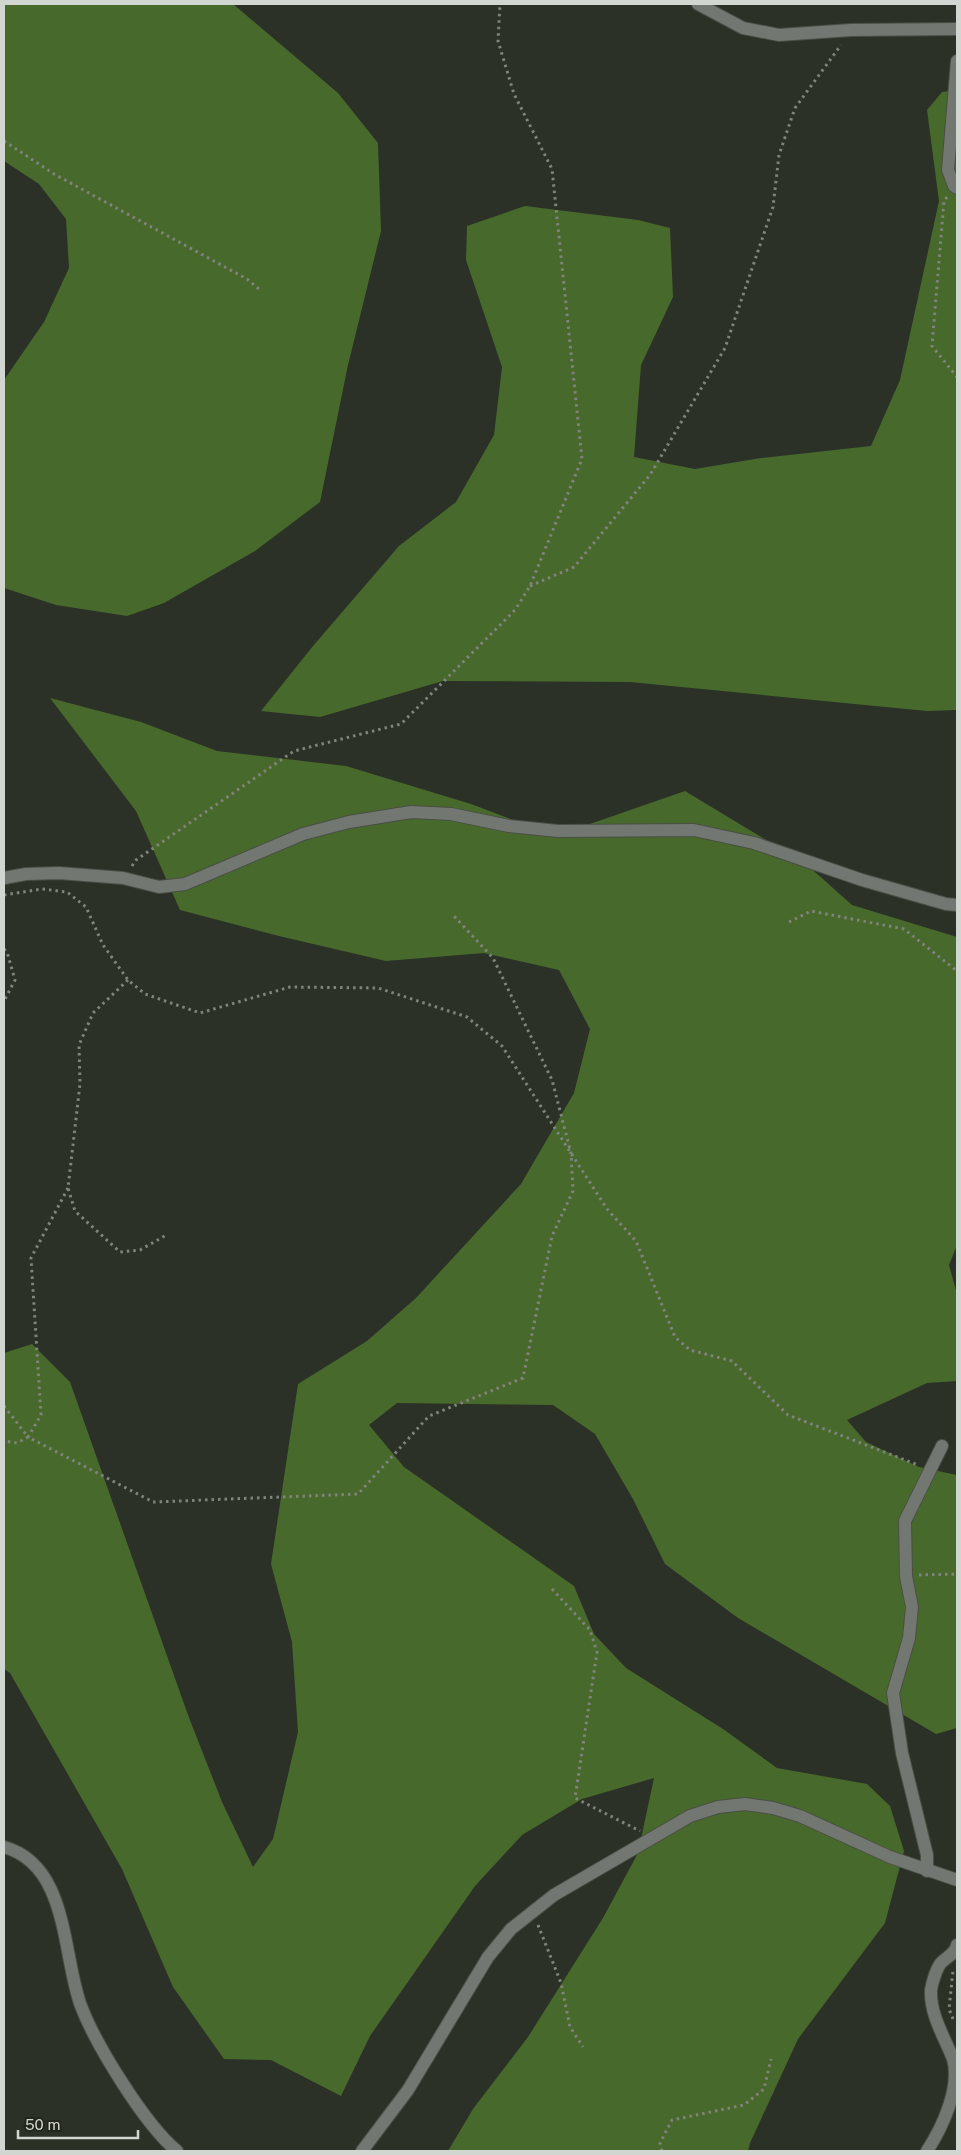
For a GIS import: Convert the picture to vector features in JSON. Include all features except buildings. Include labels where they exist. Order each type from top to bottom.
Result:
[{"type":"street","points":[[698,4],[743,28],[779,35],[852,30],[957,29]]},
{"type":"street","points":[[956,187],[948,170],[957,61]]},
{"type":"street","points":[[4,878],[26,874],[59,873],[123,878],[159,887],[185,884],[303,834],[349,822],[411,812],[450,814],[509,826],[558,831],[694,830],[754,843],[862,880],[946,904],[957,905]]},
{"type":"street","points":[[927,1871],[927,1855],[902,1753],[893,1693],[909,1638],[912,1607],[906,1576],[905,1521],[942,1446]]},
{"type":"street","points":[[362,2151],[408,2090],[488,1957],[510,1930],[532,1910],[690,1816],[718,1807],[745,1804],[773,1808],[800,1816],[890,1857],[957,1880]]},
{"type":"street","points":[[4,1847],[25,1857],[40,1870],[49,1885],[58,1905],[70,1967],[81,2006],[95,2037],[146,2118],[166,2142],[177,2151]]},
{"type":"street","points":[[927,2151],[945,2123],[955,2085],[954,2061],[936,2021],[931,1989],[940,1963],[956,1948]]},
{"type":"path","points":[[123,878],[136,860],[294,751],[401,724],[515,610],[530,586],[582,459],[552,169],[514,94],[498,40],[500,4]]},
{"type":"path","points":[[530,586],[574,566],[644,483],[720,357],[773,207],[779,155],[795,108],[852,30]]},
{"type":"path","points":[[4,141],[54,174],[247,278],[259,289]]},
{"type":"path","points":[[956,187],[944,201],[932,346],[957,377]]},
{"type":"path","points":[[4,894],[42,889],[67,892],[86,907],[103,944],[128,980],[145,994],[200,1013],[290,988],[378,988],[466,1017],[502,1046],[606,1209],[636,1242],[675,1337],[690,1350],[732,1361],[788,1415],[930,1470]]},
{"type":"path","points":[[790,922],[811,912],[904,929],[957,971]]},
{"type":"path","points":[[4,1406],[28,1437],[153,1502],[358,1494],[429,1416],[523,1378],[552,1236],[573,1191],[571,1153],[552,1080],[493,958],[453,915]]},
{"type":"path","points":[[4,948],[7,952],[15,980],[4,1001]]},
{"type":"path","points":[[4,1441],[17,1443],[28,1437],[41,1414],[31,1258],[68,1188],[80,1084],[80,1045],[93,1013],[128,980]]},
{"type":"path","points":[[68,1188],[75,1211],[120,1252],[140,1250],[168,1234]]},
{"type":"path","points":[[906,1576],[957,1574]]},
{"type":"path","points":[[552,1589],[590,1630],[597,1652],[575,1798],[652,1837]]},
{"type":"path","points":[[532,1910],[561,1983],[570,2027],[583,2047]]},
{"type":"path","points":[[954,2023],[950,2009],[956,1948]]},
{"type":"path","points":[[662,2151],[660,2143],[672,2120],[744,2105],[764,2089],[771,2059]]},
{"type":"green space","points":[[4,4],[233,4],[338,93],[378,143],[381,231],[348,365],[320,502],[255,551],[164,603],[127,616],[56,605],[4,588],[4,380],[44,322],[69,268],[66,219],[39,184],[4,161]]},
{"type":"green space","points":[[957,90],[957,710],[927,711],[630,682],[443,681],[320,717],[261,711],[313,646],[399,546],[456,502],[494,435],[502,367],[466,260],[467,226],[525,206],[638,220],[670,228],[673,297],[641,365],[634,457],[695,469],[761,458],[871,446],[900,380],[939,201],[927,110],[942,92]]},
{"type":"green space","points":[[50,698],[141,722],[217,751],[346,766],[471,804],[529,826],[587,825],[685,791],[806,864],[852,905],[957,937],[957,1245],[949,1265],[957,1294],[957,1381],[927,1383],[847,1420],[866,1442],[919,1467],[957,1475],[957,1728],[936,1734],[738,1618],[665,1564],[633,1499],[595,1434],[553,1405],[397,1403],[369,1425],[404,1467],[574,1586],[594,1634],[626,1668],[723,1729],[777,1768],[867,1784],[890,1806],[904,1851],[885,1923],[798,2039],[748,2151],[448,2151],[473,2109],[528,2037],[603,1918],[638,1853],[654,1778],[582,1799],[522,1835],[475,1886],[370,2036],[341,2096],[271,2060],[224,2059],[173,1987],[122,1869],[10,1673],[4,1669],[4,1353],[32,1344],[70,1382],[188,1715],[222,1802],[253,1867],[273,1839],[298,1732],[292,1642],[271,1564],[298,1384],[367,1341],[416,1298],[521,1184],[574,1093],[590,1029],[559,970],[484,953],[386,961],[180,910],[136,811]]}]
